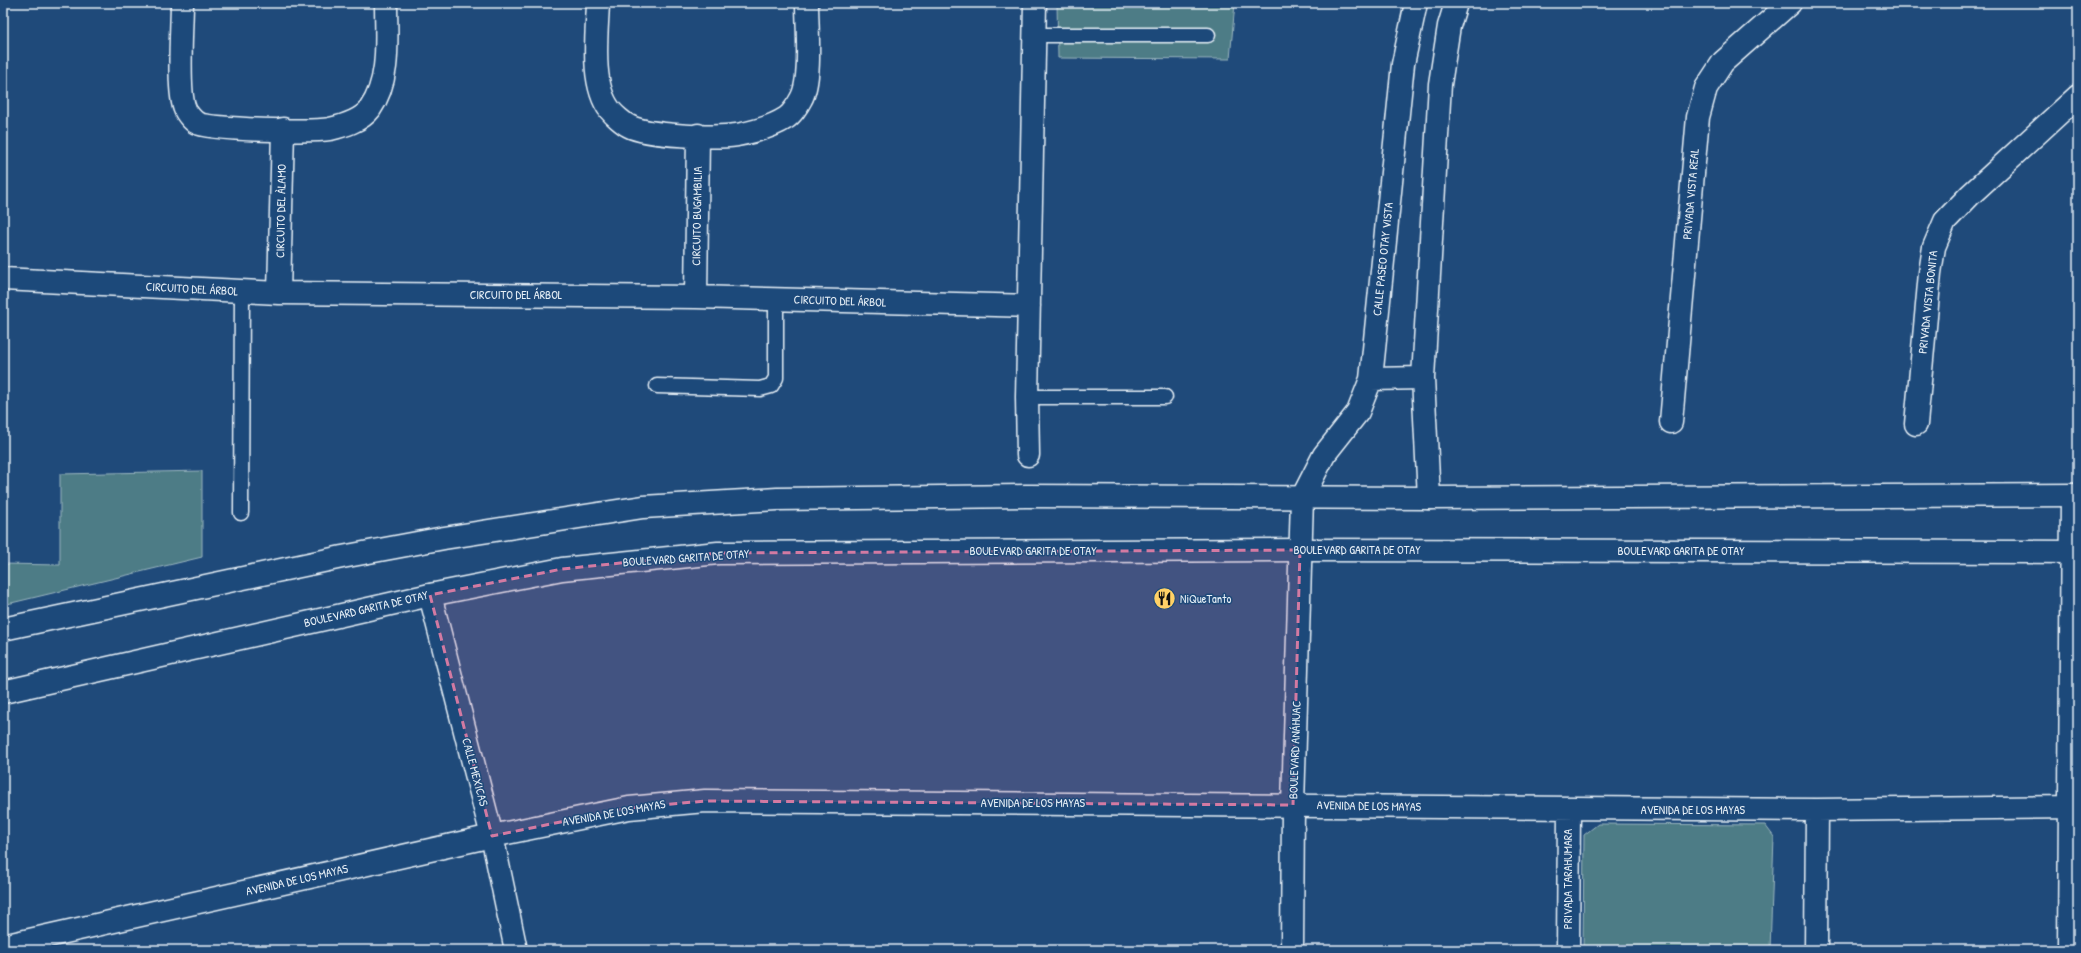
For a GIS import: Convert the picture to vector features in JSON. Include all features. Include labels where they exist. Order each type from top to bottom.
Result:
[{"type":"street","points":[[182,3],[182,88],[185,109],[196,123],[216,128],[283,129],[328,129],[351,123],[369,110],[382,87],[386,60],[386,3]]},
{"type":"street","points":[[598,3],[597,63],[599,88],[610,110],[629,126],[655,133],[698,135],[736,135],[764,129],[787,118],[802,98],[808,68],[807,3]]},
{"type":"street","points":[[1028,455],[1027,397],[1035,3]]},
{"type":"street","name":"CALLE PASEO OTAY VISTA","points":[[1302,498],[1324,455],[1358,412],[1371,379],[1403,64],[1416,3]]},
{"type":"street","points":[[1429,498],[1424,378],[1440,84],[1449,26],[1456,3]]},
{"type":"street","name":"PRIVADA VISTA REAL","points":[[1671,422],[1698,117],[1706,88],[1723,62],[1790,3]]},
{"type":"street","name":"PRIVADA VISTA BONITA","points":[[1916,424],[1930,273],[1934,246],[1945,221],[1970,195],[2078,96]]},
{"type":"street","name":"CIRCUITO DEL ÀLAMO","points":[[279,293],[283,129]]},
{"type":"street","name":"CIRCUITO BUGAMBILIA","points":[[696,297],[698,135]]},
{"type":"street","name":"CIRCUITO DEL ÁRBOL","points":[[3,279],[279,293],[696,297],[1029,306]]},
{"type":"street","points":[[1371,379],[1424,378]]},
{"type":"street","points":[[3,629],[350,555],[444,538],[643,507],[777,500],[980,496],[1429,498],[2075,495],[2073,807],[2069,950]]},
{"type":"street","name":"BOULEVARD ANÁHUAC","points":[[1292,950],[1293,805],[1302,498]]},
{"type":"street","name":"BOULEVARD GARITA DE OTAY","points":[[3,692],[430,595],[562,568],[718,553],[1300,550],[2075,552]]},
{"type":"street","name":"CALLE MEXICAS","points":[[430,595],[492,836],[516,950]]},
{"type":"street","name":"AVENIDA DE LOS MAYAS","points":[[3,946],[492,836],[629,808],[705,801],[1293,805],[1568,809],[1817,810],[2073,807]]},
{"type":"street","name":"PRIVADA TARAHUMARA","points":[[1568,809],[1568,950]]},
{"type":"street","points":[[1816,950],[1817,810]]},
{"type":"lane","points":[[1035,35],[1208,35]]},
{"type":"lane","points":[[241,513],[242,291]]},
{"type":"lane","points":[[657,386],[760,389],[771,386],[776,378],[776,299]]},
{"type":"lane","points":[[1027,397],[1165,397]]},
{"type":"highlighted area","points":[[1300,550],[1293,805],[705,801],[629,808],[492,836],[430,595],[562,569],[718,553]]},
{"type":"green space","points":[[1057,3],[1235,3],[1230,59],[1058,58]]},
{"type":"green space","points":[[202,471],[202,557],[3,605],[3,564],[60,565],[60,474]]},
{"type":"green space","points":[[1598,824],[1765,825],[1774,837],[1770,950],[1583,950],[1584,835]]},
{"type":"place","name":"NiQueTanto","points":[[1164,599]]}]
